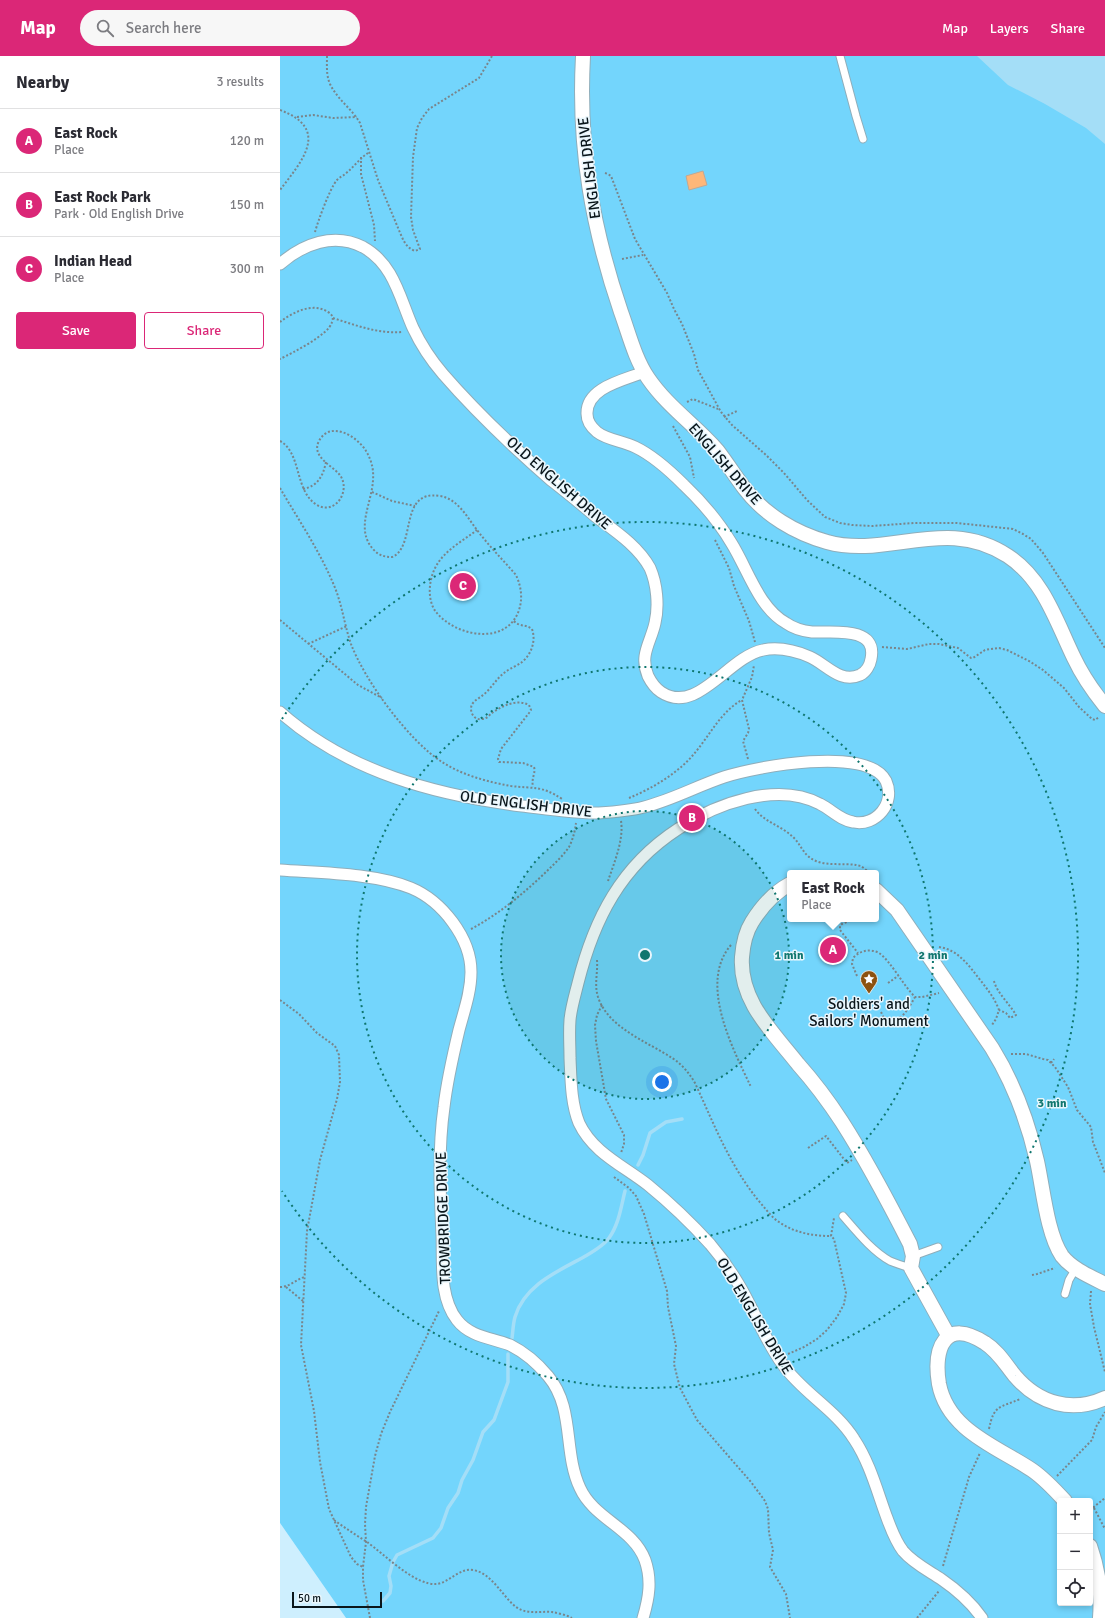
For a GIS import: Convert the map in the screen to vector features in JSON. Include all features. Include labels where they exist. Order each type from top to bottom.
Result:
[{"type":"street","name":"ENGLISH DRIVE","points":[[583,56],[582,103],[585,156],[590,197],[596,228],[609,277],[644,372],[665,399],[712,445],[756,501],[778,519],[798,532],[834,544],[865,546],[925,538],[954,538],[971,540],[985,544],[1008,556],[1027,572],[1046,597],[1054,611],[1082,674],[1103,710]]},
{"type":"street","name":"OLD ENGLISH DRIVE","points":[[280,264],[295,252],[315,243],[328,241],[350,242],[374,254],[393,277],[414,330],[436,366],[490,422],[548,477],[623,537],[642,557],[654,579],[657,600],[655,625],[644,656],[644,665],[647,674],[656,688],[662,693],[678,698],[693,695],[703,690],[728,669],[758,651],[768,649],[780,649],[801,654],[818,661],[836,674],[850,677],[861,674],[866,670],[872,658],[871,648]]},
{"type":"street","points":[[644,372],[607,386],[590,400],[587,414],[589,423],[594,430],[600,434],[637,447],[668,470],[694,494],[730,540],[767,608],[775,616],[788,625],[799,630],[812,632],[853,633],[861,637],[871,648]]},
{"type":"street","name":"OLD ENGLISH DRIVE","points":[[280,712],[304,733],[329,749],[364,766],[406,782],[433,791],[496,803],[572,812],[620,811],[646,806],[670,799],[716,780],[738,773],[783,765],[815,761],[850,762],[879,772],[888,786],[889,794],[887,804],[883,812],[868,822],[857,824],[847,821],[820,803],[808,799],[794,796],[765,796],[733,803],[692,820],[672,833],[642,858],[620,884],[604,908],[592,936],[574,998],[570,1027],[571,1083],[574,1107],[580,1125],[597,1148],[616,1164],[654,1190],[677,1210],[710,1245],[740,1285],[779,1360],[791,1376],[834,1415],[855,1440],[872,1474],[889,1522],[901,1549],[908,1556],[966,1599],[982,1618]]},
{"type":"street","name":"TROWBRIDGE DRIVE","points":[[280,870],[372,878],[412,888],[438,906],[454,925],[460,935],[469,955],[471,972],[467,1001],[450,1067],[441,1135],[440,1202],[445,1293],[448,1304],[458,1322],[466,1329],[510,1345],[521,1351],[540,1368],[553,1383],[562,1402],[568,1427],[576,1479],[581,1491],[602,1515],[632,1539],[644,1557],[649,1581],[647,1604],[643,1618]]},
{"type":"street","points":[[787,886],[769,899],[757,915],[745,938],[742,961],[743,980],[752,1003],[772,1033],[816,1086],[842,1122],[910,1244],[912,1262],[948,1335]]},
{"type":"street","points":[[879,893],[897,910],[998,1057],[1013,1088],[1023,1115],[1037,1161],[1055,1240],[1062,1255],[1071,1264],[1100,1282]]},
{"type":"street","points":[[1062,1498],[1049,1484],[1032,1470],[985,1443],[965,1427],[958,1419],[944,1398],[940,1386],[938,1357],[943,1340],[948,1335],[959,1333],[986,1343],[994,1349],[1019,1380],[1030,1390],[1052,1402],[1068,1406],[1086,1405],[1105,1398]]},
{"type":"street","points":[[1093,1555],[1100,1588],[1100,1618]]},
{"type":"lane","points":[[840,56],[863,138]]},
{"type":"lane","points":[[843,1216],[863,1238],[884,1257],[891,1261],[912,1262],[938,1247]]},
{"type":"lane","points":[[1065,1294],[1071,1264]]},
{"type":"path","points":[[327,56],[327,71],[330,85],[357,117],[378,180],[405,243],[415,252],[418,251],[420,247],[413,230],[411,217],[413,157],[417,128],[429,108],[465,88],[479,78],[492,56]]},
{"type":"path","points":[[280,110],[297,117],[306,126],[308,133],[307,147],[300,162],[280,190]]},
{"type":"path","points":[[297,117],[313,115],[333,118],[357,117]]},
{"type":"path","points":[[315,243],[315,236],[319,221],[336,182],[361,157],[368,153]]},
{"type":"path","points":[[361,157],[361,174],[374,225],[374,254]]},
{"type":"path","points":[[605,173],[611,176],[634,239],[667,293],[682,324],[694,354],[698,370],[719,409],[724,417],[775,464],[795,484],[808,500],[831,520],[852,525],[872,526],[914,523],[957,523],[1012,529],[1023,534],[1034,542],[1043,553],[1105,648]]},
{"type":"path","points":[[622,259],[643,255]]},
{"type":"path","points":[[280,322],[293,313],[313,307],[327,311],[332,314],[333,318],[331,325],[322,334],[280,359]]},
{"type":"path","points":[[333,318],[368,329],[381,331],[400,332],[414,330]]},
{"type":"path","points":[[684,405],[693,399],[719,409]]},
{"type":"path","points":[[724,417],[737,411]]},
{"type":"path","points":[[672,424],[690,457],[695,482]]},
{"type":"path","points":[[280,441],[288,449],[307,497],[323,508],[335,505],[340,500],[344,492],[344,482],[341,476],[318,453],[318,443],[324,435],[335,431],[350,435],[357,440],[365,449],[370,458],[374,478],[365,517],[365,534],[368,542],[375,552],[386,557],[396,555],[400,552],[412,511],[419,501],[428,496],[442,496],[459,506],[477,530],[516,575],[520,583],[520,607],[514,622],[508,628],[500,632],[490,634],[466,631],[445,620],[436,612],[432,604],[430,584],[433,572],[438,563],[444,556],[477,530]]},
{"type":"path","points":[[303,488],[309,488],[316,484],[322,474],[326,462]]},
{"type":"path","points":[[280,488],[319,554],[334,584],[351,642],[358,660],[370,681],[419,744],[444,764],[486,781],[511,786],[543,789],[568,804],[572,812],[573,838],[557,861],[516,900],[498,914],[460,935]]},
{"type":"path","points":[[372,492],[392,501],[415,506]]},
{"type":"path","points":[[713,536],[730,568],[734,586],[753,631],[758,651]]},
{"type":"path","points":[[280,620],[358,685],[383,698]]},
{"type":"path","points":[[514,622],[529,626],[532,629],[534,640],[530,653],[522,662],[504,673],[492,687],[474,702],[471,710],[473,715],[477,719],[481,720],[506,704],[526,704],[531,707],[524,721],[501,749],[498,759],[499,762],[523,763],[534,767],[535,771],[532,780],[533,787]]},
{"type":"path","points":[[308,644],[347,626]]},
{"type":"path","points":[[871,648],[885,647],[907,649],[929,644],[939,644],[958,648],[970,658],[973,658],[985,650],[999,648],[1007,650],[1043,670],[1064,688],[1079,708],[1092,720],[1095,720],[1103,710]]},
{"type":"path","points":[[608,882],[621,832],[620,805],[623,800],[651,787],[684,765],[702,745],[724,715],[742,700],[752,677],[754,663]]},
{"type":"path","points":[[742,700],[749,729],[743,741],[750,764]]},
{"type":"path","points":[[753,805],[762,817],[794,838],[803,852],[811,859],[821,863],[856,864],[866,870]]},
{"type":"path","points":[[847,922],[840,926],[840,930],[858,953]]},
{"type":"path","points":[[745,938],[738,940],[729,947],[721,962],[717,980],[720,1010],[723,1022],[750,1087]]},
{"type":"path","points":[[934,947],[948,949],[954,952],[969,965],[993,997],[999,1010],[1006,1013],[1010,1018],[1016,1015],[1006,999],[998,990],[994,981]]},
{"type":"path","points":[[857,976],[852,961],[858,953],[868,950],[879,953],[915,997]]},
{"type":"path","points":[[597,958],[595,985],[598,998],[606,1012],[627,1031],[673,1058],[688,1072],[695,1083],[730,1159],[752,1192],[774,1219],[787,1227],[806,1234],[831,1236]]},
{"type":"path","points":[[888,983],[898,976]]},
{"type":"path","points":[[915,997],[937,994],[950,987]]},
{"type":"path","points":[[881,1012],[884,1018],[889,1021],[897,1019],[907,1010],[915,997]]},
{"type":"path","points":[[280,1000],[299,1014],[317,1033],[336,1046],[340,1062],[340,1082],[337,1099],[320,1160],[307,1231],[301,1340],[302,1355],[314,1411],[326,1495],[333,1520],[351,1557],[357,1564],[363,1567]]},
{"type":"path","points":[[602,1005],[596,1020],[596,1041],[606,1099],[624,1135],[623,1148],[612,1170],[612,1174],[629,1188],[640,1204],[667,1291],[668,1307],[676,1346],[674,1364],[680,1388],[697,1420],[759,1491],[767,1505],[769,1533],[773,1554],[770,1567],[786,1594],[790,1618]]},
{"type":"path","points":[[982,1034],[994,1023],[999,1010]]},
{"type":"path","points":[[998,1057],[1008,1054],[1026,1054],[1048,1060],[1051,1063],[1068,1087],[1076,1110],[1091,1127],[1093,1142],[1105,1173]]},
{"type":"path","points":[[1051,1063],[1054,1059]]},
{"type":"path","points":[[808,1148],[826,1136],[846,1163],[848,1162]]},
{"type":"path","points":[[779,1360],[817,1339],[830,1326],[844,1304],[846,1293],[834,1239],[831,1236],[833,1224]]},
{"type":"path","points":[[1032,1275],[1071,1264]]},
{"type":"path","points":[[280,1287],[286,1287],[294,1281],[305,1277]]},
{"type":"path","points":[[1100,1282],[1091,1295],[1090,1304],[1094,1316],[1094,1327],[1105,1372]]},
{"type":"path","points":[[286,1287],[303,1301]]},
{"type":"path","points":[[370,1618],[363,1580],[363,1567],[366,1542],[366,1507],[375,1456],[381,1434],[433,1323],[438,1314],[448,1304]]},
{"type":"path","points":[[917,1618],[941,1579],[969,1477],[985,1443],[994,1411],[1020,1399],[1030,1390]]},
{"type":"path","points":[[1049,1484],[1092,1440],[1096,1427],[1105,1412]]},
{"type":"path","points":[[1105,1498],[1094,1508],[1105,1529]]},
{"type":"path","points":[[333,1520],[419,1580],[436,1584],[466,1570],[473,1570],[482,1573],[507,1599],[524,1611],[532,1613],[552,1612],[570,1618]]},
{"type":"shaded area","points":[[280,56],[992,56],[1048,100],[1105,135],[1105,1618],[346,1618],[280,1523]]},
{"type":"shaded area","points":[[977,56],[1105,56],[1105,144],[1086,128],[1045,104],[1008,85]]},
{"type":"shaded area","points":[[280,1523],[346,1618],[280,1618]]},
{"type":"building","points":[[703,171],[707,185],[689,190],[686,176]]},
{"type":"waterway","points":[[638,1165],[650,1133],[666,1122],[682,1119]]},
{"type":"waterway","points":[[512,1338],[514,1320],[519,1306],[533,1288],[542,1281],[593,1251],[609,1238],[617,1221],[625,1191]]},
{"type":"waterway","points":[[383,1601],[390,1593],[391,1586],[389,1576],[393,1562],[397,1555],[433,1538],[441,1528],[448,1508],[458,1493],[462,1480],[473,1460],[483,1432],[494,1420],[508,1382],[508,1354]]},
{"type":"place","name":"Indian Head","points":[[463,586]]},
{"type":"place","name":"East Rock Park","points":[[692,818]]},
{"type":"place","name":"East Rock","points":[[833,950]]},
{"type":"place","name":"Soldiers' and Sailors' Monument","points":[[869,994]]}]
